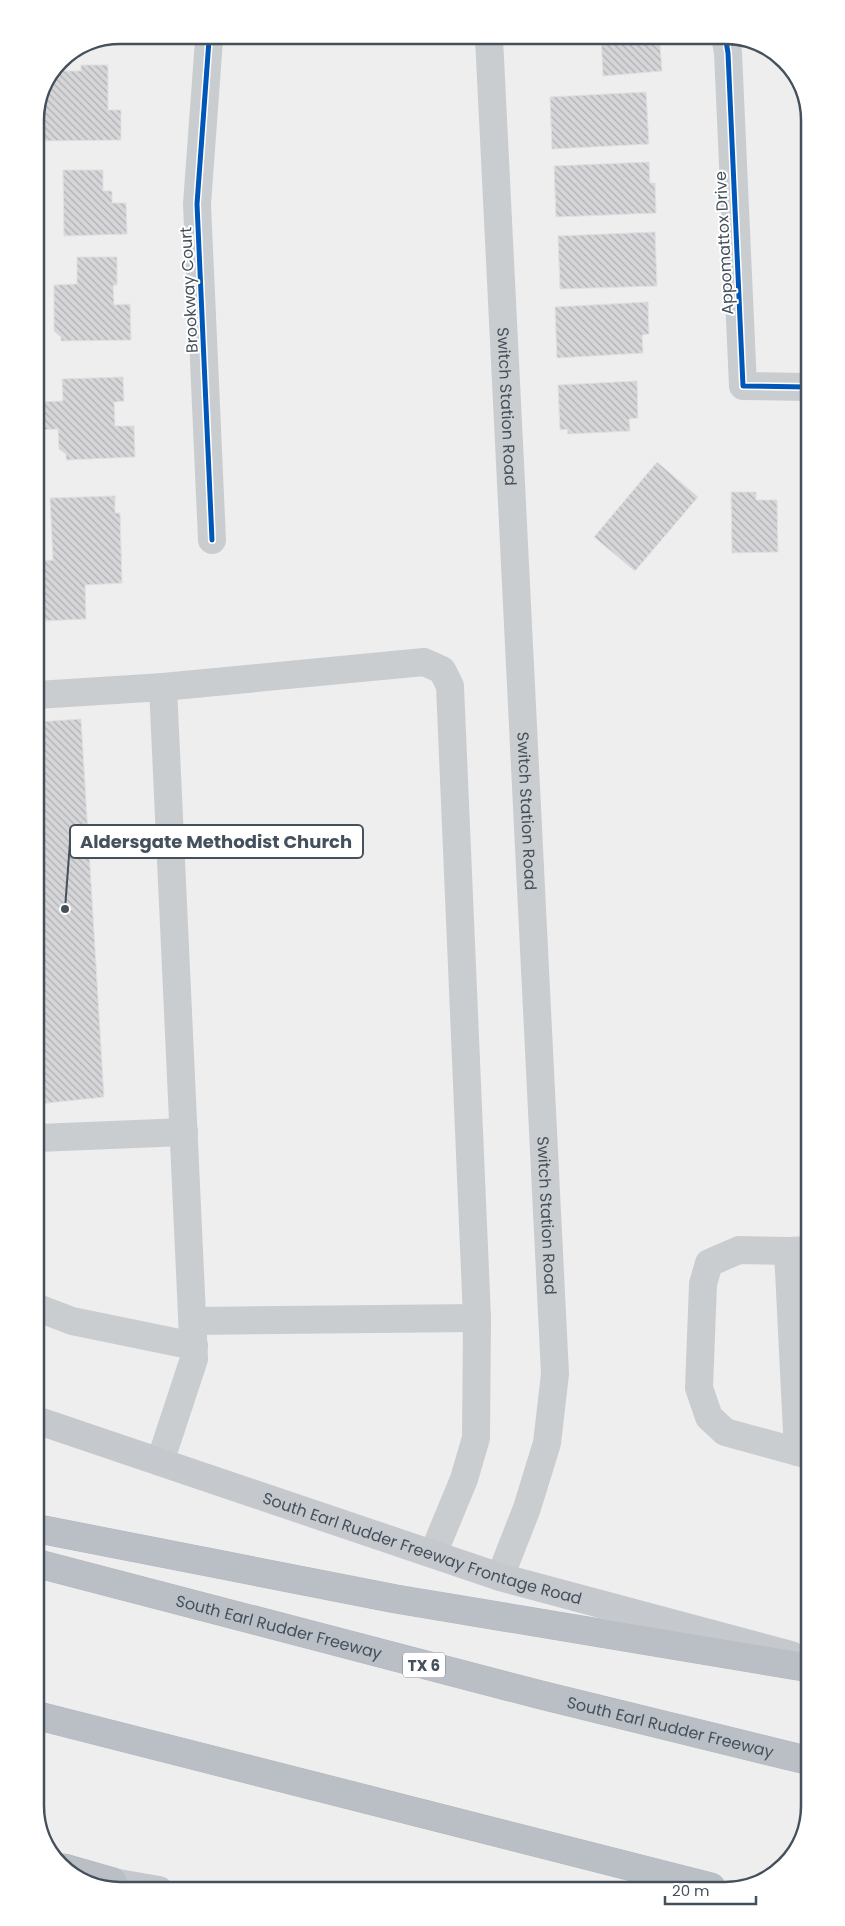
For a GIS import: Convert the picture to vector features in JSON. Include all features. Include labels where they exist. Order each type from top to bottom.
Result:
[{"type":"highway","points":[[44,1530],[396,1599],[801,1666]]},
{"type":"highway","name":"South Earl Rudder Freeway","points":[[44,1565],[541,1695],[801,1759]]},
{"type":"highway","points":[[44,1717],[691,1882]]},
{"type":"highway","points":[[90,1876],[109,1881]]},
{"type":"main road","name":"South Earl Rudder Freeway Frontage Road","points":[[44,1423],[500,1576],[801,1658]]},
{"type":"street","name":"Brookway Court","points":[[209,44],[197,204],[212,540]]},
{"type":"street","name":"Switch Station Road","points":[[489,44],[555,1374],[547,1443],[528,1508],[500,1576]]},
{"type":"street","name":"Appomattox Drive","points":[[726,44],[743,386],[801,387]]},
{"type":"street","points":[[44,695],[163,687],[424,662],[442,670],[450,686],[476,1318],[476,1438],[464,1478],[433,1554]]},
{"type":"street","points":[[160,1462],[194,1360],[163,687]]},
{"type":"street","points":[[44,1138],[184,1132]]},
{"type":"street","points":[[801,1352],[798,1250],[739,1250],[709,1263],[703,1284],[700,1388],[709,1417],[725,1432],[801,1453]]},
{"type":"street","points":[[44,1310],[72,1321],[193,1333],[476,1318]]},
{"type":"building","points":[[601,44],[660,45],[662,71],[603,76]]},
{"type":"building","points":[[81,65],[108,65],[108,110],[121,110],[121,140],[44,141],[46,100],[57,77],[62,71],[81,71]]},
{"type":"building","points":[[646,92],[649,144],[552,149],[550,97]]},
{"type":"building","points":[[649,162],[650,183],[655,183],[656,213],[556,217],[554,166]]},
{"type":"building","points":[[63,170],[103,170],[103,191],[112,191],[112,203],[126,203],[127,234],[64,236]]},
{"type":"building","points":[[655,232],[657,286],[560,289],[558,236]]},
{"type":"building","points":[[77,257],[117,257],[117,285],[113,285],[114,305],[130,304],[131,340],[61,341],[61,337],[54,331],[54,285],[77,284]]},
{"type":"building","points":[[648,302],[649,334],[642,335],[643,353],[557,358],[555,307]]},
{"type":"building","points":[[123,377],[124,401],[114,402],[115,426],[134,426],[135,457],[66,460],[66,454],[59,449],[58,429],[44,430],[44,402],[63,401],[62,379]]},
{"type":"building","points":[[637,381],[638,418],[629,419],[630,431],[568,434],[567,429],[560,430],[558,385]]},
{"type":"building","points":[[657,462],[698,497],[635,571],[594,537]]},
{"type":"building","points":[[731,492],[756,492],[756,500],[777,500],[778,552],[732,553]]},
{"type":"building","points":[[115,496],[115,513],[120,513],[122,583],[85,585],[86,619],[44,621],[44,561],[53,560],[50,498]]},
{"type":"building","points":[[81,719],[104,1097],[44,1103],[44,722]]},
{"type":"cycle path","points":[[209,44],[197,204],[212,540]]},
{"type":"cycle path","points":[[726,44],[743,386],[801,387]]},
{"type":"place","name":"Aldersgate Methodist Church","points":[[65,909]]}]
